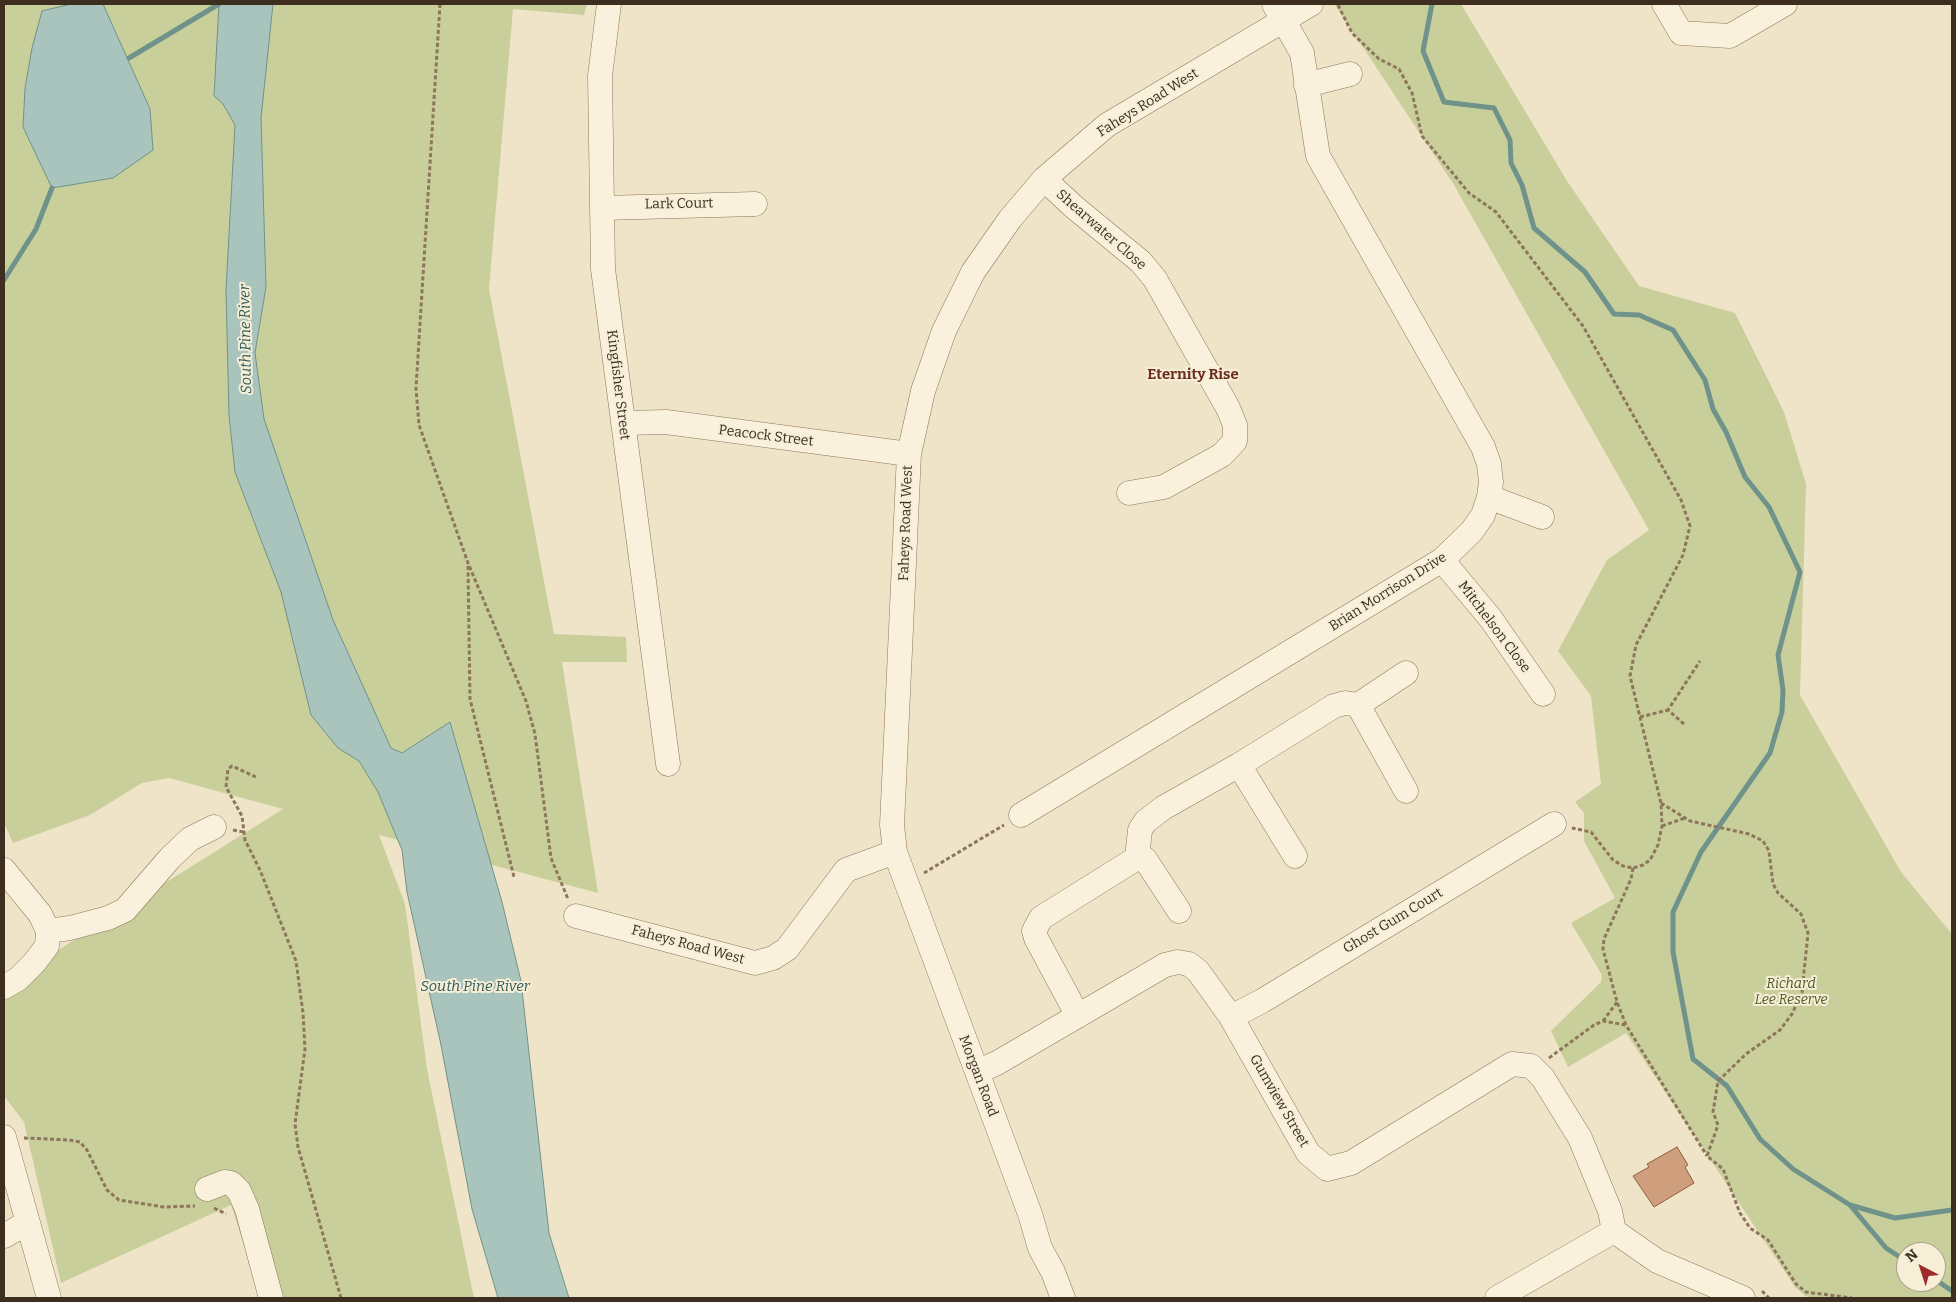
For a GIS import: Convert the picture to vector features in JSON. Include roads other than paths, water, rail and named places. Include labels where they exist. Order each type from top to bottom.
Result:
[{"type":"street","name":"Kingfisher Street","points":[[609,4],[600,76],[603,269],[668,764]]},
{"type":"street","name":"Faheys Road West","points":[[576,916],[755,963],[773,958],[788,949],[846,870],[895,852],[892,825],[909,454],[923,391],[944,331],[969,281],[1010,219],[1044,179],[1107,125],[1279,12],[1311,4]]},
{"type":"street","points":[[1664,4],[1681,33],[1730,36],[1785,4]]},
{"type":"street","name":"Brian Morrison Drive","points":[[1020,815],[1442,560],[1472,531],[1482,515],[1489,497],[1492,482],[1489,464],[1483,447],[1318,156],[1302,53],[1279,12]]},
{"type":"street","points":[[1306,85],[1350,74]]},
{"type":"street","name":"Shearwater Close","points":[[1044,179],[1146,267],[1223,399],[1235,425],[1235,441],[1222,456],[1164,487],[1129,493]]},
{"type":"street","name":"Lark Court","points":[[602,208],[755,204]]},
{"type":"street","name":"Peacock Street","points":[[623,423],[666,422],[909,454]]},
{"type":"street","points":[[1489,497],[1542,517]]},
{"type":"street","name":"Mitchelson Close","points":[[1442,560],[1492,619],[1543,694]]},
{"type":"street","points":[[1137,858],[1140,830],[1145,822],[1163,808],[1239,765],[1334,706],[1345,703],[1358,705],[1406,673]]},
{"type":"street","points":[[1358,705],[1406,791]]},
{"type":"street","points":[[1239,765],[1295,856]]},
{"type":"street","name":"Ghost Gum Court","points":[[1231,1017],[1262,1001],[1554,824]]},
{"type":"street","points":[[48,931],[70,928],[108,918],[125,910],[170,858],[190,839],[214,827]]},
{"type":"street","name":"Morgan Road","points":[[895,852],[1030,1214],[1040,1248],[1053,1272],[1063,1298]]},
{"type":"street","points":[[1078,1016],[1036,938],[1034,931],[1041,918],[1137,858],[1145,859],[1178,911]]},
{"type":"street","points":[[4,870],[40,914],[48,931],[47,946],[34,963],[18,979],[4,987]]},
{"type":"street","name":"Gumview Street","points":[[977,1072],[997,1063],[1164,965],[1178,962],[1189,964],[1198,971],[1231,1017],[1308,1153],[1327,1169],[1351,1163],[1512,1064],[1522,1063],[1536,1069],[1544,1078],[1580,1138],[1610,1210],[1614,1231]]},
{"type":"street","points":[[14,1138],[27,1223],[49,1298]]},
{"type":"street","points":[[208,1201],[225,1182],[231,1183],[239,1191],[247,1209],[271,1298]]},
{"type":"street","points":[[4,1236],[27,1223]]},
{"type":"street","points":[[1497,1298],[1614,1231],[1657,1261],[1743,1298]]},
{"type":"water","points":[[71,4],[103,4],[150,109],[153,150],[113,178],[52,188],[23,127],[25,88],[32,48],[42,11]]},
{"type":"water","name":"South Pine River","points":[[219,4],[273,4],[261,118],[266,287],[255,353],[264,419],[333,620],[391,748],[402,753],[450,722],[502,902],[521,981],[549,1233],[569,1298],[498,1298],[472,1209],[441,1045],[407,892],[402,850],[378,792],[359,761],[338,748],[311,715],[281,592],[235,472],[229,415],[226,290],[235,125],[223,104],[214,96]]},
{"type":"waterway","points":[[129,58],[219,4]]},
{"type":"waterway","points":[[1432,4],[1423,51],[1444,102],[1494,108],[1510,140],[1511,163],[1522,185],[1534,228],[1585,272],[1614,314],[1639,315],[1673,330],[1705,380],[1713,409],[1726,432],[1745,477],[1769,507],[1800,572],[1778,655],[1783,690],[1782,712],[1770,753],[1701,852],[1673,912],[1673,952],[1693,1059],[1727,1086],[1760,1139],[1793,1169],[1850,1205],[1895,1218],[1952,1210]]},
{"type":"waterway","points":[[4,280],[36,229],[52,188]]},
{"type":"waterway","points":[[1850,1205],[1886,1248],[1896,1254]]},
{"type":"waterway","points":[[1946,1287],[1952,1291]]},
{"type":"district","name":"Eternity Rise","points":[[1193,375]]},
{"type":"park label","name":"Richard Lee Reserve","points":[[1791,992]]}]
